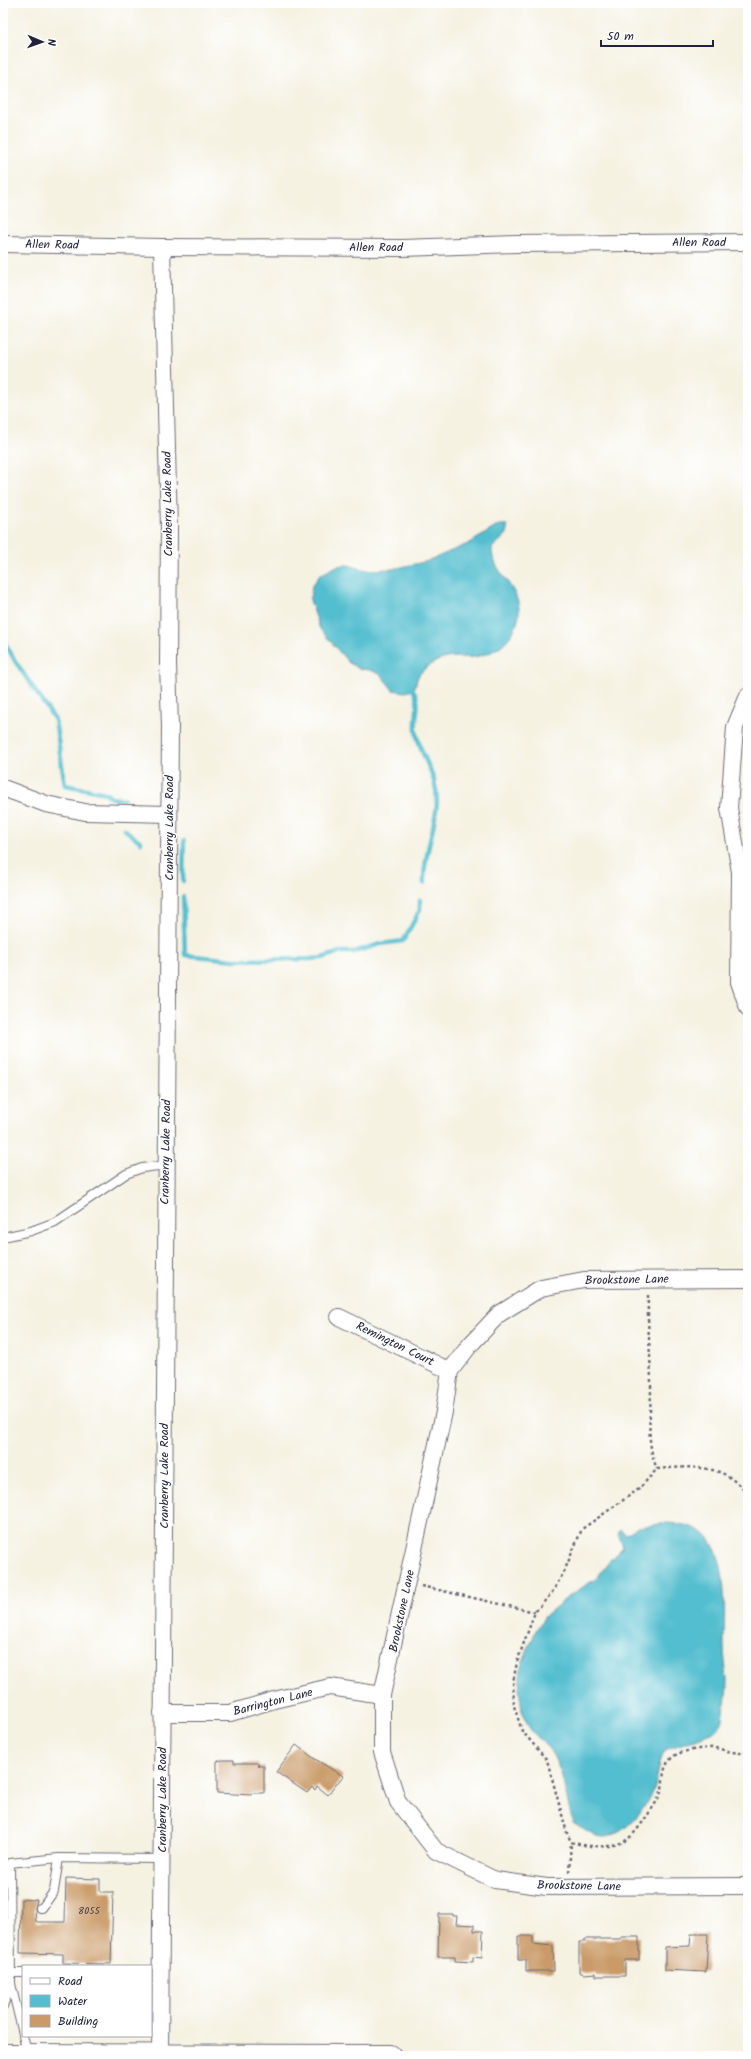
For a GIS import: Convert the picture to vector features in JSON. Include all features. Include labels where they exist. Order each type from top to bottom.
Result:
[{"type":"main road","points":[[3,2055],[26,2045],[67,2056],[390,2056]]},
{"type":"street","name":"Allen Road","points":[[3,244],[162,247],[403,248],[517,244],[748,242]]},
{"type":"street","name":"Cranberry Lake Road","points":[[160,2056],[169,814],[169,529],[162,247]]},
{"type":"street","points":[[748,696],[736,727],[729,808],[740,872],[739,982],[748,1008]]},
{"type":"street","points":[[3,788],[46,804],[85,812],[169,814]]},
{"type":"street","name":"Brookstone Lane","points":[[748,1279],[584,1280],[541,1288],[499,1314],[470,1345],[450,1371],[444,1412],[408,1583],[382,1695],[382,1752],[398,1802],[436,1851],[495,1880],[547,1887],[748,1886]]},
{"type":"street","name":"Remington Court","points":[[339,1317],[450,1371]]},
{"type":"street","name":"Barrington Lane","points":[[162,1713],[230,1713],[274,1700],[330,1688],[382,1695]]},
{"type":"lane","points":[[3,1237],[31,1231],[55,1222],[126,1174],[142,1168],[166,1165]]},
{"type":"lane","points":[[40,1908],[42,1908],[54,1891],[59,1858]]},
{"type":"lane","points":[[22,2029],[11,1984],[7,1930],[10,1908],[6,1863],[59,1858],[162,1859]]},
{"type":"lane","points":[[10,1908],[20,1908]]},
{"type":"lane","points":[[11,1973],[22,1973]]},
{"type":"lane","points":[[3,2006],[11,1984]]},
{"type":"path","points":[[649,1279],[647,1314],[651,1389],[649,1437],[652,1458],[657,1469]]},
{"type":"path","points":[[569,1887],[571,1842],[547,1760],[522,1731],[514,1706],[513,1682],[517,1662],[535,1612],[551,1594],[563,1574],[582,1529],[638,1489],[657,1469],[675,1467],[714,1471],[731,1478],[748,1494]]},
{"type":"path","points":[[408,1583],[535,1612]]},
{"type":"path","points":[[571,1842],[597,1846],[612,1845],[626,1840],[638,1828],[656,1803],[662,1790],[666,1763],[675,1755],[713,1748],[742,1754],[748,1752]]},
{"type":"water","points":[[499,525],[507,525],[507,534],[492,548],[493,556],[500,571],[515,594],[519,611],[516,627],[501,646],[487,654],[479,656],[441,659],[422,671],[413,690],[405,692],[393,690],[380,674],[370,670],[359,669],[348,662],[320,629],[310,600],[312,586],[320,575],[337,566],[348,565],[367,570],[393,569],[428,561],[470,543]]},
{"type":"water","points":[[667,1523],[696,1528],[709,1539],[720,1562],[723,1575],[725,1605],[724,1650],[727,1680],[723,1719],[719,1727],[712,1733],[665,1750],[652,1794],[641,1811],[619,1832],[610,1836],[598,1837],[574,1824],[561,1773],[554,1757],[549,1749],[530,1729],[522,1712],[519,1689],[521,1666],[535,1632],[545,1616],[569,1596],[597,1578],[611,1559],[623,1547],[618,1533],[620,1530],[626,1534],[638,1527]]},
{"type":"building","points":[[296,1745],[315,1759],[343,1776],[328,1795],[317,1786],[315,1790],[312,1787],[307,1793],[276,1772]]},
{"type":"building","points":[[234,1760],[234,1763],[259,1763],[258,1766],[264,1766],[264,1793],[253,1793],[251,1795],[217,1793],[217,1761]]},
{"type":"building","points":[[66,1878],[100,1879],[100,1892],[113,1892],[111,1964],[63,1963],[63,1954],[20,1953],[21,1899],[37,1900],[35,1908],[36,1922],[65,1922]]},
{"type":"building","points":[[439,1914],[453,1914],[453,1916],[457,1916],[456,1924],[474,1925],[474,1931],[483,1931],[482,1958],[473,1957],[473,1962],[455,1961],[455,1957],[438,1957]]},
{"type":"building","points":[[691,1934],[708,1934],[706,1972],[665,1970],[665,1947],[690,1946]]},
{"type":"building","points":[[518,1936],[533,1936],[533,1944],[553,1946],[554,1971],[526,1971],[526,1960],[518,1960]]},
{"type":"building","points":[[621,1937],[639,1937],[639,1960],[625,1960],[625,1976],[596,1976],[596,1973],[584,1974],[579,1972],[579,1942],[585,1942],[585,1939],[621,1939]]},
{"type":"waterway","points":[[3,639],[15,661],[55,720],[65,785],[106,793],[111,798],[124,799]]},
{"type":"waterway","points":[[413,690],[417,700],[416,731],[421,749],[434,782],[437,801],[425,862],[424,883]]},
{"type":"waterway","points":[[124,829],[141,842]]},
{"type":"waterway","points":[[183,881],[184,841]]},
{"type":"waterway","points":[[183,897],[185,955],[234,960],[322,958],[340,952],[354,952],[380,944],[403,941],[420,910],[420,900]]}]
